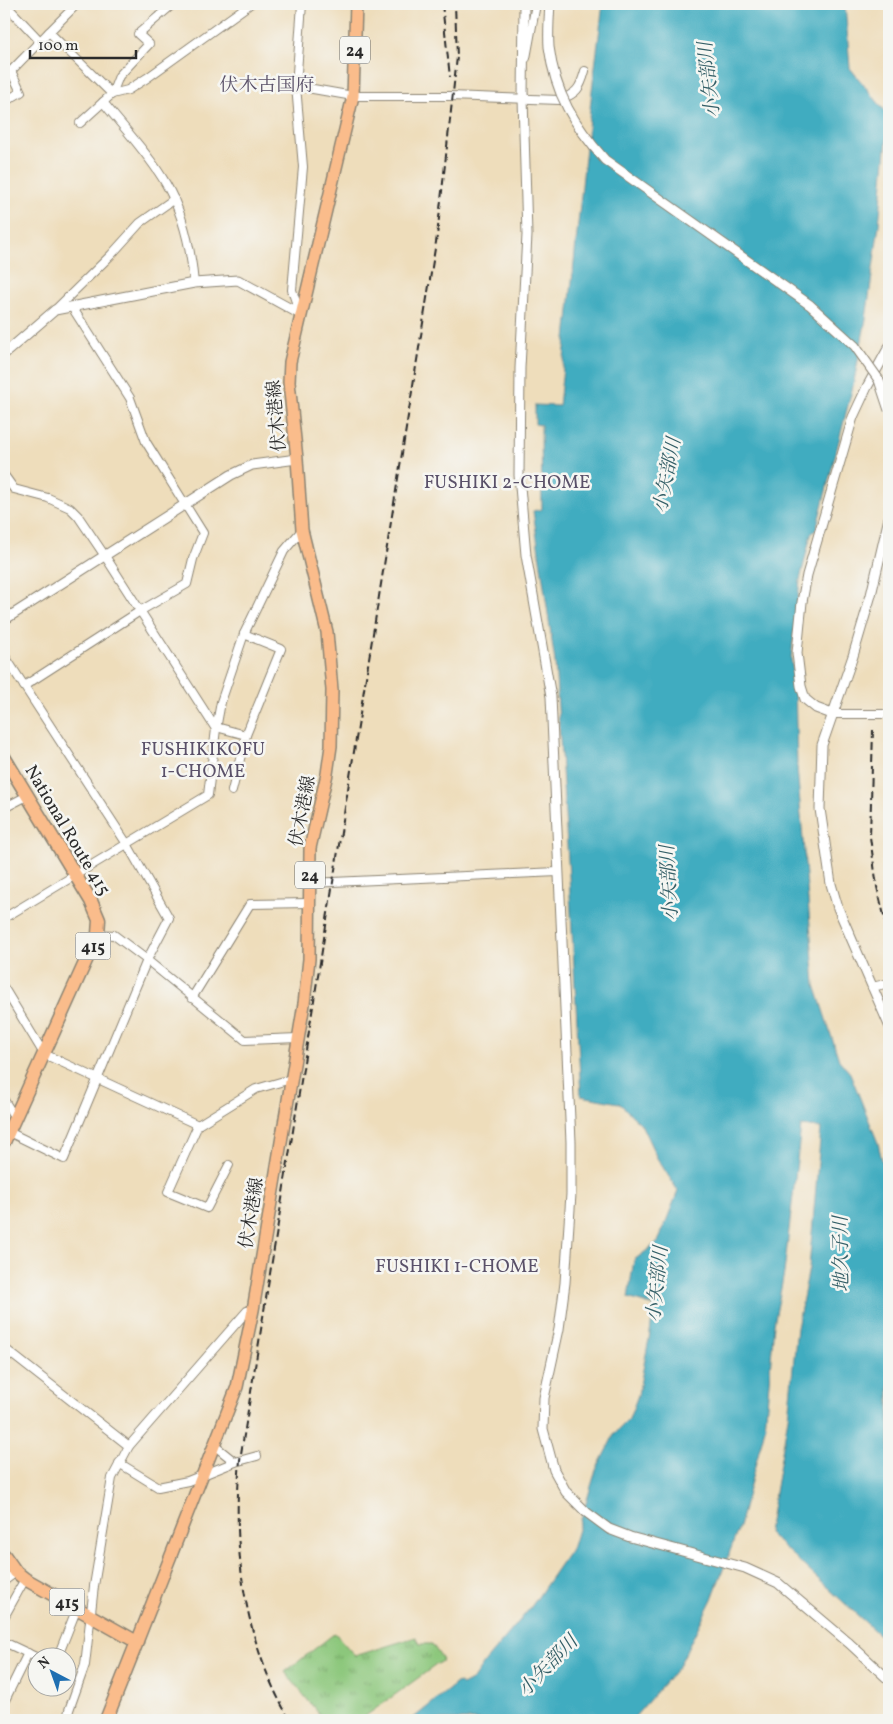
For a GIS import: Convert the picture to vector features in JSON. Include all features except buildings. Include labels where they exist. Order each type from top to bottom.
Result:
[{"type":"highway","name":"National Route 415","points":[[4,757],[91,901],[99,920],[98,934]]},
{"type":"highway","name":"415","points":[[6,1137],[98,934]]},
{"type":"highway","name":"415","points":[[4,1555],[20,1575],[137,1642]]},
{"type":"highway","points":[[106,1720],[137,1642]]},
{"type":"main road","name":"伏木港線","points":[[137,1642],[237,1387],[253,1310],[308,967],[310,848],[328,774],[332,746],[332,690],[327,632],[302,530],[289,382],[290,362],[300,314],[352,96],[356,4]]},
{"type":"street","points":[[5,4],[40,41]]},
{"type":"street","points":[[4,102],[21,92],[11,71],[77,4]]},
{"type":"street","points":[[80,123],[112,94],[119,76],[149,44],[138,34],[173,4]]},
{"type":"street","points":[[112,94],[128,90],[147,78],[240,6],[250,4]]},
{"type":"street","points":[[300,314],[292,290],[304,167],[296,86],[302,4]]},
{"type":"street","points":[[524,4],[523,98],[526,235],[520,368],[519,476],[526,555],[551,697],[571,1142],[571,1194],[565,1283],[559,1329],[544,1398],[543,1429],[554,1470],[566,1492],[586,1512],[609,1529],[630,1537],[745,1568],[778,1583],[849,1643],[889,1680]]},
{"type":"street","points":[[523,76],[536,4]]},
{"type":"street","points":[[550,4],[549,45],[556,81],[565,105],[590,143],[605,160],[810,305],[855,346],[879,380],[889,410]]},
{"type":"street","points":[[49,32],[112,94]]},
{"type":"street","points":[[296,86],[352,96],[560,100],[572,95],[581,85],[586,71]]},
{"type":"street","points":[[104,102],[166,184],[174,199],[191,253],[194,283]]},
{"type":"street","points":[[4,354],[55,310],[111,255],[140,223],[174,199]]},
{"type":"street","points":[[55,310],[105,302],[194,283],[238,280],[300,314]]},
{"type":"street","points":[[24,686],[140,611],[187,584],[193,559],[203,533],[146,442],[130,398],[72,307]]},
{"type":"street","points":[[889,347],[866,387],[854,417],[807,575],[802,602],[797,653],[801,686],[805,699],[816,708],[832,714],[889,714]]},
{"type":"street","points":[[4,620],[231,475],[252,466],[297,459]]},
{"type":"street","points":[[4,475],[14,489],[48,498],[70,508],[78,516],[106,556],[216,728],[246,735]]},
{"type":"street","points":[[889,518],[861,631],[822,745],[820,809],[825,855],[838,908],[889,1025]]},
{"type":"street","points":[[4,918],[208,795],[221,702],[244,634],[284,551],[302,530]]},
{"type":"street","points":[[232,791],[246,735],[281,649],[244,634]]},
{"type":"street","points":[[4,655],[127,844],[169,918],[147,960],[64,1159],[6,1137]]},
{"type":"street","points":[[4,808],[27,796]]},
{"type":"street","points":[[310,882],[558,872]]},
{"type":"street","points":[[192,998],[250,904],[309,903]]},
{"type":"street","points":[[98,934],[114,936],[147,960],[245,1040],[298,1038]]},
{"type":"street","points":[[872,987],[885,984],[889,986]]},
{"type":"street","points":[[4,988],[44,1054],[198,1125]]},
{"type":"street","points":[[229,1165],[207,1208],[168,1192],[198,1125],[256,1088],[291,1078]]},
{"type":"street","points":[[4,1100],[15,1118]]},
{"type":"street","points":[[67,1720],[85,1664],[94,1586],[112,1478],[129,1446],[247,1311],[253,1310]]},
{"type":"street","points":[[4,1348],[129,1446]]},
{"type":"street","points":[[215,1446],[235,1462]]},
{"type":"street","points":[[120,1463],[158,1487],[202,1477],[235,1462],[257,1456]]},
{"type":"street","points":[[4,1581],[20,1575]]},
{"type":"street","points":[[4,1617],[20,1575]]},
{"type":"street","points":[[62,1646],[77,1608]]},
{"type":"street","points":[[4,1642],[28,1653],[4,1702]]},
{"type":"green space","points":[[335,1633],[355,1656],[416,1637],[420,1644],[432,1644],[443,1660],[360,1720],[324,1720],[285,1672]]},
{"type":"water","points":[[603,4],[845,4],[850,68],[889,116],[879,225],[866,319],[853,386],[816,530],[811,534],[800,580],[791,659],[795,683],[797,767],[815,985],[839,1060],[850,1073],[878,1143],[889,1191],[889,1644],[768,1533],[788,1417],[797,1328],[809,1268],[821,1128],[801,1126],[784,1273],[774,1324],[765,1428],[739,1527],[712,1599],[679,1666],[632,1720],[411,1720],[458,1682],[462,1685],[473,1679],[531,1607],[573,1546],[596,1470],[615,1433],[629,1419],[638,1395],[654,1306],[628,1298],[634,1260],[658,1242],[678,1191],[657,1158],[641,1124],[619,1103],[581,1096],[555,662],[533,511],[542,509],[541,425],[535,424],[535,405],[559,406],[592,90]]},
{"type":"railway","points":[[442,4],[450,77]]},
{"type":"railway","points":[[290,1720],[274,1690],[262,1659],[252,1627],[245,1594],[238,1528],[240,1460],[437,236],[457,57],[455,4]]},
{"type":"railway","points":[[873,730],[870,837],[877,887],[889,936]]},
{"type":"district","name":"伏木古国府","points":[[267,84]]},
{"type":"district","name":"FUSHIKI 2-CHOME","points":[[507,481]]},
{"type":"district","name":"FUSHIKIKOFU 1-CHOME","points":[[203,759]]},
{"type":"district","name":"FUSHIKI 1-CHOME","points":[[457,1265]]},
{"type":"water label","name":"小矢部川","points":[[708,80]]},
{"type":"water label","name":"小矢部川","points":[[666,475]]},
{"type":"water label","name":"小矢部川","points":[[668,883]]},
{"type":"water label","name":"地久子川","points":[[840,1254]]},
{"type":"water label","name":"小矢部川","points":[[656,1284]]},
{"type":"water label","name":"小矢部川","points":[[547,1665]]}]
